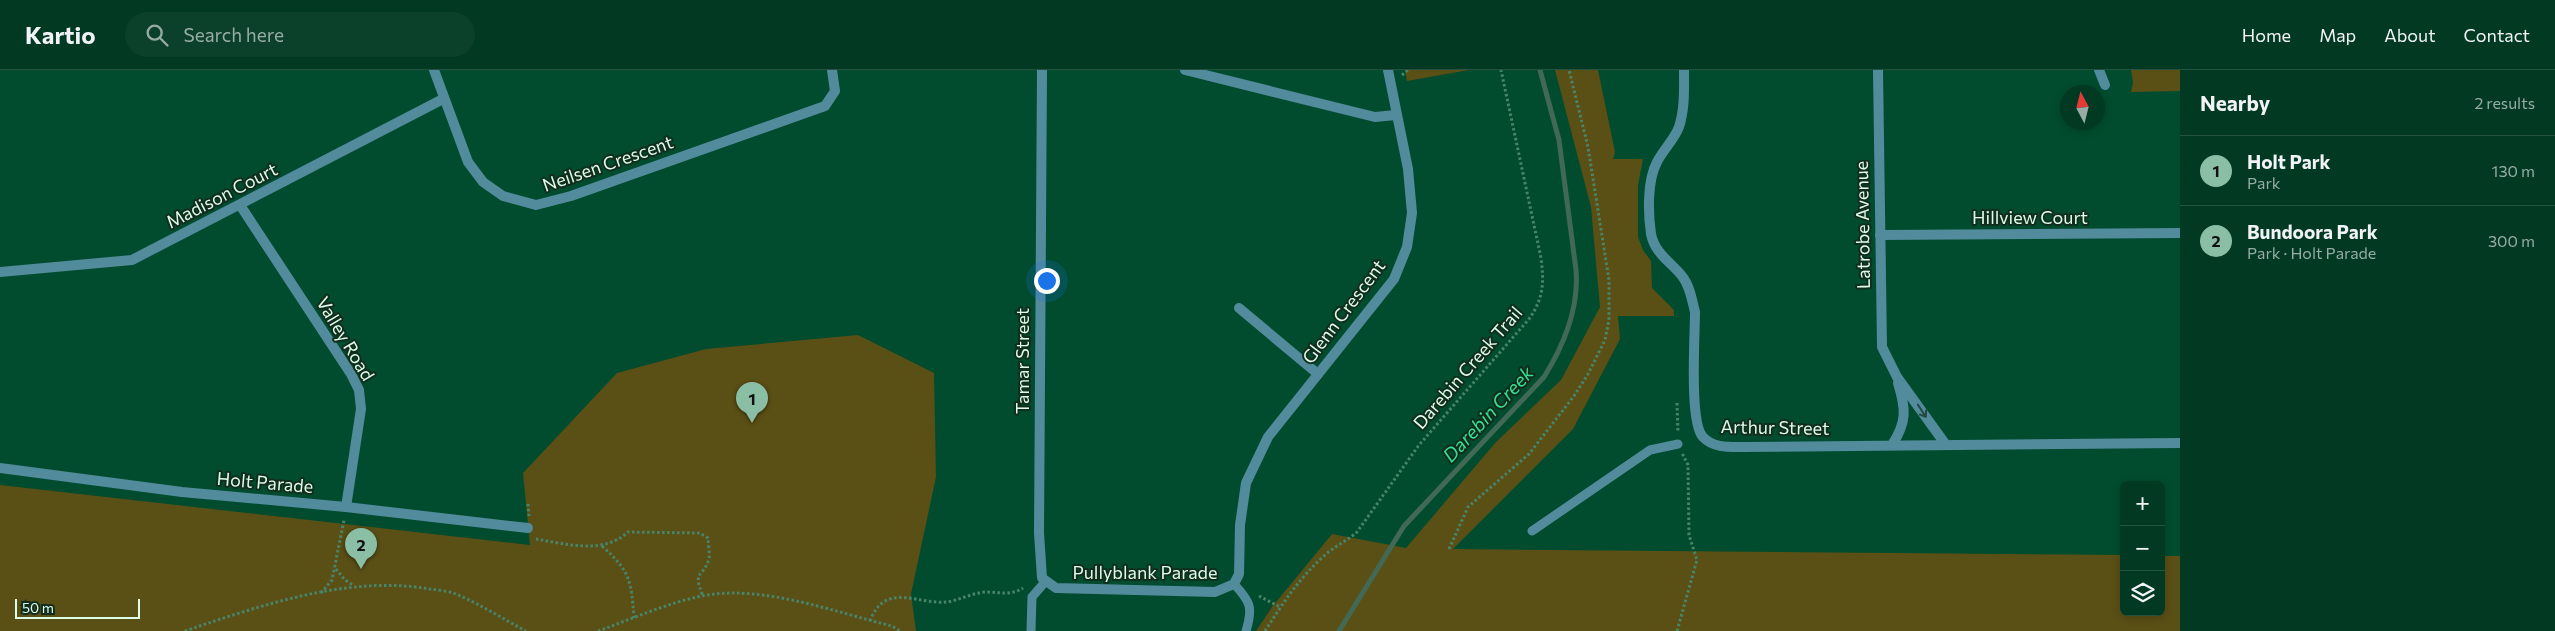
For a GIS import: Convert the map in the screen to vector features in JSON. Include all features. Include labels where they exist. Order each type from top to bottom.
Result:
[{"type":"street","name":"Neilsen Crescent","points":[[434,70],[443,99],[468,162],[483,182],[504,196],[536,205],[570,196],[825,106],[834,91],[832,70]]},
{"type":"street","name":"Tamar Street","points":[[1042,70],[1039,533],[1040,563],[1045,582]]},
{"type":"street","points":[[1185,70],[1375,118],[1396,115]]},
{"type":"street","name":"Glenn Crescent","points":[[1240,525],[1246,483],[1268,436],[1394,279],[1407,247],[1412,213],[1408,169],[1388,70]]},
{"type":"street","name":"Arthur Street","points":[[1684,70],[1682,118],[1673,138],[1656,162],[1651,180],[1650,223],[1653,242],[1683,277],[1692,297],[1694,312],[1695,414],[1699,432],[1703,438],[1723,446],[2180,443]]},
{"type":"street","name":"Latrobe Avenue","points":[[1878,70],[1881,336],[1885,356],[1897,377],[1946,445]]},
{"type":"street","points":[[2099,70],[2104,85]]},
{"type":"street","name":"Madison Court","points":[[0,272],[132,260],[443,99]]},
{"type":"street","name":"Valley Road","points":[[240,205],[351,374],[359,390],[361,409],[346,507]]},
{"type":"street","name":"Hillview Court","points":[[1880,236],[2180,233]]},
{"type":"street","points":[[1239,308],[1318,374]]},
{"type":"street","name":"Latrobe Avenue","points":[[1892,445],[1901,431],[1904,412],[1897,377]]},
{"type":"street","name":"Holt Parade","points":[[0,468],[182,492],[529,524]]},
{"type":"street","name":"Pullyblank Parade","points":[[1045,582],[1056,588],[1215,592],[1234,584],[1239,574],[1240,525]]},
{"type":"lane","points":[[1532,531],[1650,450],[1678,444]]},
{"type":"lane","points":[[1031,631],[1032,597],[1045,582]]},
{"type":"lane","points":[[1234,584],[1247,598],[1251,614],[1246,631]]},
{"type":"path","name":"Darebin Creek Trail","points":[[1265,631],[1298,581],[1315,564],[1357,532],[1419,445],[1511,340],[1541,300],[1544,281],[1541,258],[1501,70]]},
{"type":"path","points":[[1449,549],[1468,507],[1528,454],[1551,427],[1574,396],[1604,340],[1610,311],[1609,280],[1591,165],[1569,70]]},
{"type":"path","points":[[1677,631],[1697,560],[1689,534],[1688,465],[1678,444],[1678,403]]},
{"type":"path","points":[[528,504],[529,524]]},
{"type":"path","points":[[321,592],[332,580],[336,568],[346,507]]},
{"type":"path","points":[[532,538],[578,545],[601,546],[618,541],[628,532],[700,533],[708,538],[709,559],[698,574],[698,583],[703,596]]},
{"type":"path","points":[[601,546],[617,560],[631,583],[634,618]]},
{"type":"path","points":[[336,568],[344,579],[354,586]]},
{"type":"path","points":[[185,631],[321,592],[354,586],[403,584],[454,593],[526,631]]},
{"type":"path","points":[[870,621],[874,610],[888,599],[898,597],[945,602],[983,592],[1009,593],[1025,587]]},
{"type":"path","points":[[1252,591],[1265,601],[1280,607]]},
{"type":"path","points":[[598,631],[703,596],[746,594],[780,598],[892,626],[900,631]]},
{"type":"shaded area","points":[[1405,70],[1469,70],[1407,81]]},
{"type":"shaded area","points":[[1555,70],[1598,70],[1615,152],[1613,159],[1643,159],[1638,185],[1638,237],[1643,250],[1651,261],[1652,288],[1674,310],[1674,316],[1618,316],[1620,339],[1573,429],[1453,549],[2120,555],[2120,616],[2165,616],[2165,556],[2180,556],[2180,631],[1256,631],[1272,607],[1332,534],[1406,548],[1496,442],[1561,380],[1600,307],[1591,207]]},
{"type":"shaded area","points":[[2131,70],[2180,70],[2180,91],[2131,92],[2133,83]]},
{"type":"shaded area","points":[[858,335],[934,373],[936,477],[911,594],[916,631],[0,631],[0,485],[530,545],[523,473],[617,373],[706,349]]},
{"type":"waterway","name":"Darebin Creek","points":[[1339,631],[1404,526],[1544,377],[1564,339],[1575,298],[1576,270],[1559,140],[1540,70]]},
{"type":"place","name":"Holt Park","points":[[752,423]]},
{"type":"place","name":"Bundoora Park","points":[[361,569]]}]
